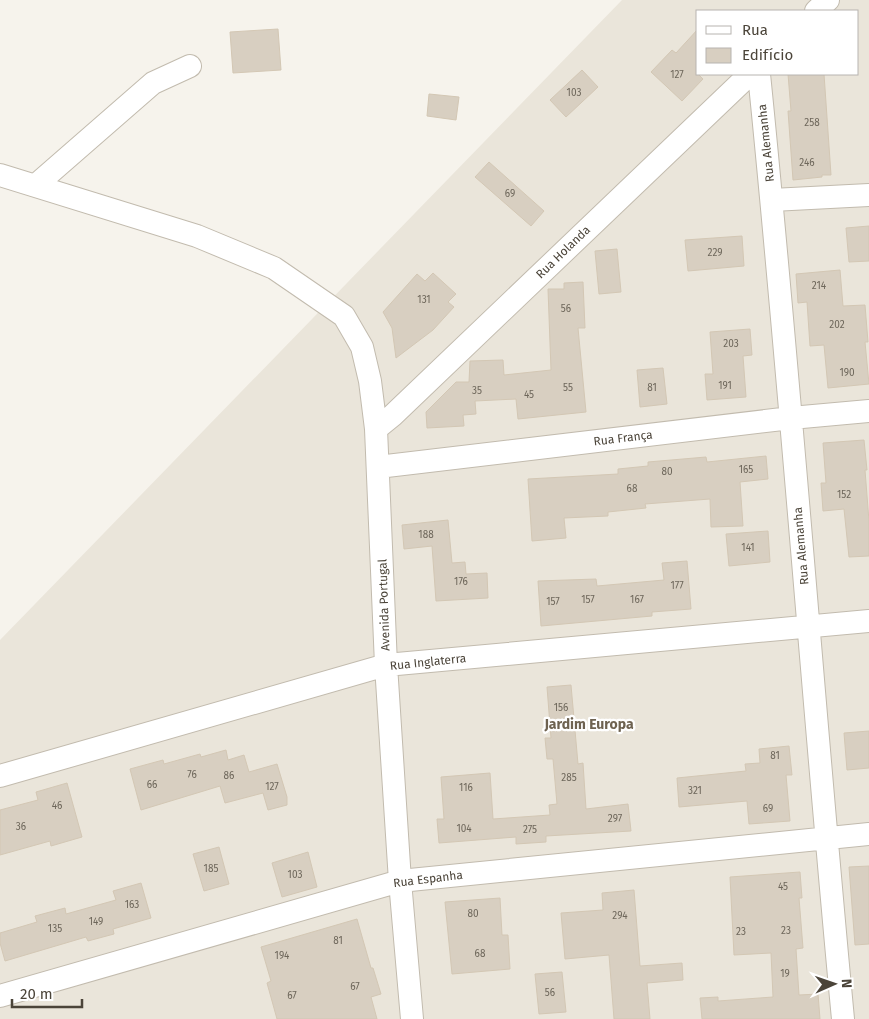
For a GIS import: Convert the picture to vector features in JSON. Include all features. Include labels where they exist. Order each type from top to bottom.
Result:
[{"type":"street","points":[[817,10],[828,0]]},
{"type":"street","points":[[0,175],[36,185],[153,83],[190,66]]},
{"type":"street","name":"Rua Holanda","points":[[376,429],[399,410],[749,75]]},
{"type":"street","name":"Rua Alemanha","points":[[759,75],[772,200],[843,1019]]},
{"type":"street","name":"Avenida Portugal","points":[[36,185],[197,236],[274,268],[344,316],[362,347],[370,381],[376,429],[386,665],[400,880],[412,1019]]},
{"type":"street","points":[[772,200],[869,195]]},
{"type":"street","name":"Rua França","points":[[378,468],[791,418],[869,411]]},
{"type":"street","name":"Rua Inglaterra","points":[[0,776],[386,665],[869,621]]},
{"type":"street","name":"Rua Espanha","points":[[0,996],[400,880],[869,834]]},
{"type":"shaded area","points":[[622,0],[869,0],[869,1019],[0,1019],[0,640]]},
{"type":"building","points":[[278,29],[281,70],[233,73],[230,32]]},
{"type":"building","points":[[696,31],[696,75],[703,79],[682,101],[651,72],[672,50],[676,53]]},
{"type":"building","points":[[582,70],[598,87],[566,117],[550,100]]},
{"type":"building","points":[[788,75],[824,75],[831,175],[793,180],[788,111],[791,111]]},
{"type":"building","points":[[429,94],[459,97],[456,120],[427,116]]},
{"type":"building","points":[[489,162],[544,211],[531,226],[475,177]]},
{"type":"building","points":[[869,226],[869,261],[849,262],[846,228]]},
{"type":"building","points":[[742,236],[744,266],[688,271],[685,240]]},
{"type":"building","points":[[617,249],[621,292],[599,294],[595,251]]},
{"type":"building","points":[[840,270],[843,306],[865,305],[868,342],[865,342],[869,384],[828,388],[824,345],[810,346],[807,302],[798,303],[796,274]]},
{"type":"building","points":[[433,273],[456,294],[448,302],[454,307],[433,330],[396,358],[392,328],[383,312],[417,274],[425,281]]},
{"type":"building","points":[[583,282],[585,328],[578,328],[586,412],[518,419],[516,399],[475,401],[476,414],[463,415],[464,426],[427,428],[426,412],[456,382],[469,382],[470,361],[503,360],[504,375],[551,370],[548,289],[564,289],[564,283]]},
{"type":"building","points":[[750,329],[752,355],[743,356],[746,397],[707,400],[705,374],[713,374],[710,332]]},
{"type":"building","points":[[663,368],[667,404],[640,407],[637,370]]},
{"type":"building","points":[[864,440],[867,470],[865,470],[869,521],[869,556],[849,557],[844,509],[823,511],[821,483],[826,483],[823,443]]},
{"type":"building","points":[[766,456],[768,479],[740,482],[743,526],[711,527],[710,499],[645,504],[646,508],[608,512],[608,516],[564,518],[566,538],[532,541],[528,479],[618,474],[618,469],[648,466],[648,462],[706,457],[707,462]]},
{"type":"building","points":[[448,520],[452,563],[465,562],[466,574],[487,573],[488,598],[436,601],[432,546],[404,549],[402,525]]},
{"type":"building","points":[[768,531],[770,562],[729,566],[726,534]]},
{"type":"building","points":[[687,561],[691,609],[652,612],[652,616],[541,626],[538,581],[596,579],[597,586],[664,580],[662,563]]},
{"type":"building","points":[[571,685],[578,764],[583,763],[586,809],[628,804],[631,831],[546,836],[546,842],[516,844],[516,837],[439,843],[437,819],[444,819],[441,777],[490,773],[493,819],[550,815],[549,805],[557,804],[553,759],[547,759],[545,738],[551,738],[547,687]]},
{"type":"building","points":[[869,731],[869,768],[847,770],[844,733]]},
{"type":"building","points":[[789,746],[792,775],[786,775],[790,821],[749,824],[747,801],[679,807],[677,778],[746,771],[745,764],[760,763],[759,749]]},
{"type":"building","points":[[226,750],[228,760],[244,755],[249,772],[277,764],[287,797],[287,805],[268,810],[263,793],[225,803],[220,786],[141,810],[130,769],[163,760],[164,764],[200,754],[201,757]]},
{"type":"building","points":[[67,783],[82,837],[51,846],[50,841],[0,855],[0,810],[38,800],[36,792]]},
{"type":"building","points":[[219,847],[229,884],[204,891],[193,854]]},
{"type":"building","points":[[308,852],[317,887],[282,897],[272,863]]},
{"type":"building","points":[[869,866],[869,944],[855,945],[849,867]]},
{"type":"building","points":[[800,872],[802,898],[799,898],[803,948],[796,949],[799,995],[818,994],[820,1019],[702,1019],[700,998],[718,997],[718,1001],[773,997],[771,953],[734,955],[730,877]]},
{"type":"building","points":[[141,883],[151,918],[113,929],[114,934],[88,941],[86,937],[5,961],[0,943],[0,933],[37,922],[35,916],[65,908],[66,914],[116,900],[113,891]]},
{"type":"building","points":[[634,890],[640,966],[682,963],[683,980],[647,983],[650,1019],[614,1019],[609,955],[565,959],[561,913],[603,910],[602,893]]},
{"type":"building","points":[[500,898],[502,935],[508,935],[510,969],[452,974],[445,902]]},
{"type":"building","points":[[357,919],[371,968],[373,968],[381,994],[371,997],[377,1019],[277,1019],[267,983],[271,981],[261,947]]},
{"type":"building","points":[[562,972],[566,1012],[539,1014],[535,974]]},
{"type":"district","name":"Jardim Europa","points":[[589,724]]}]
